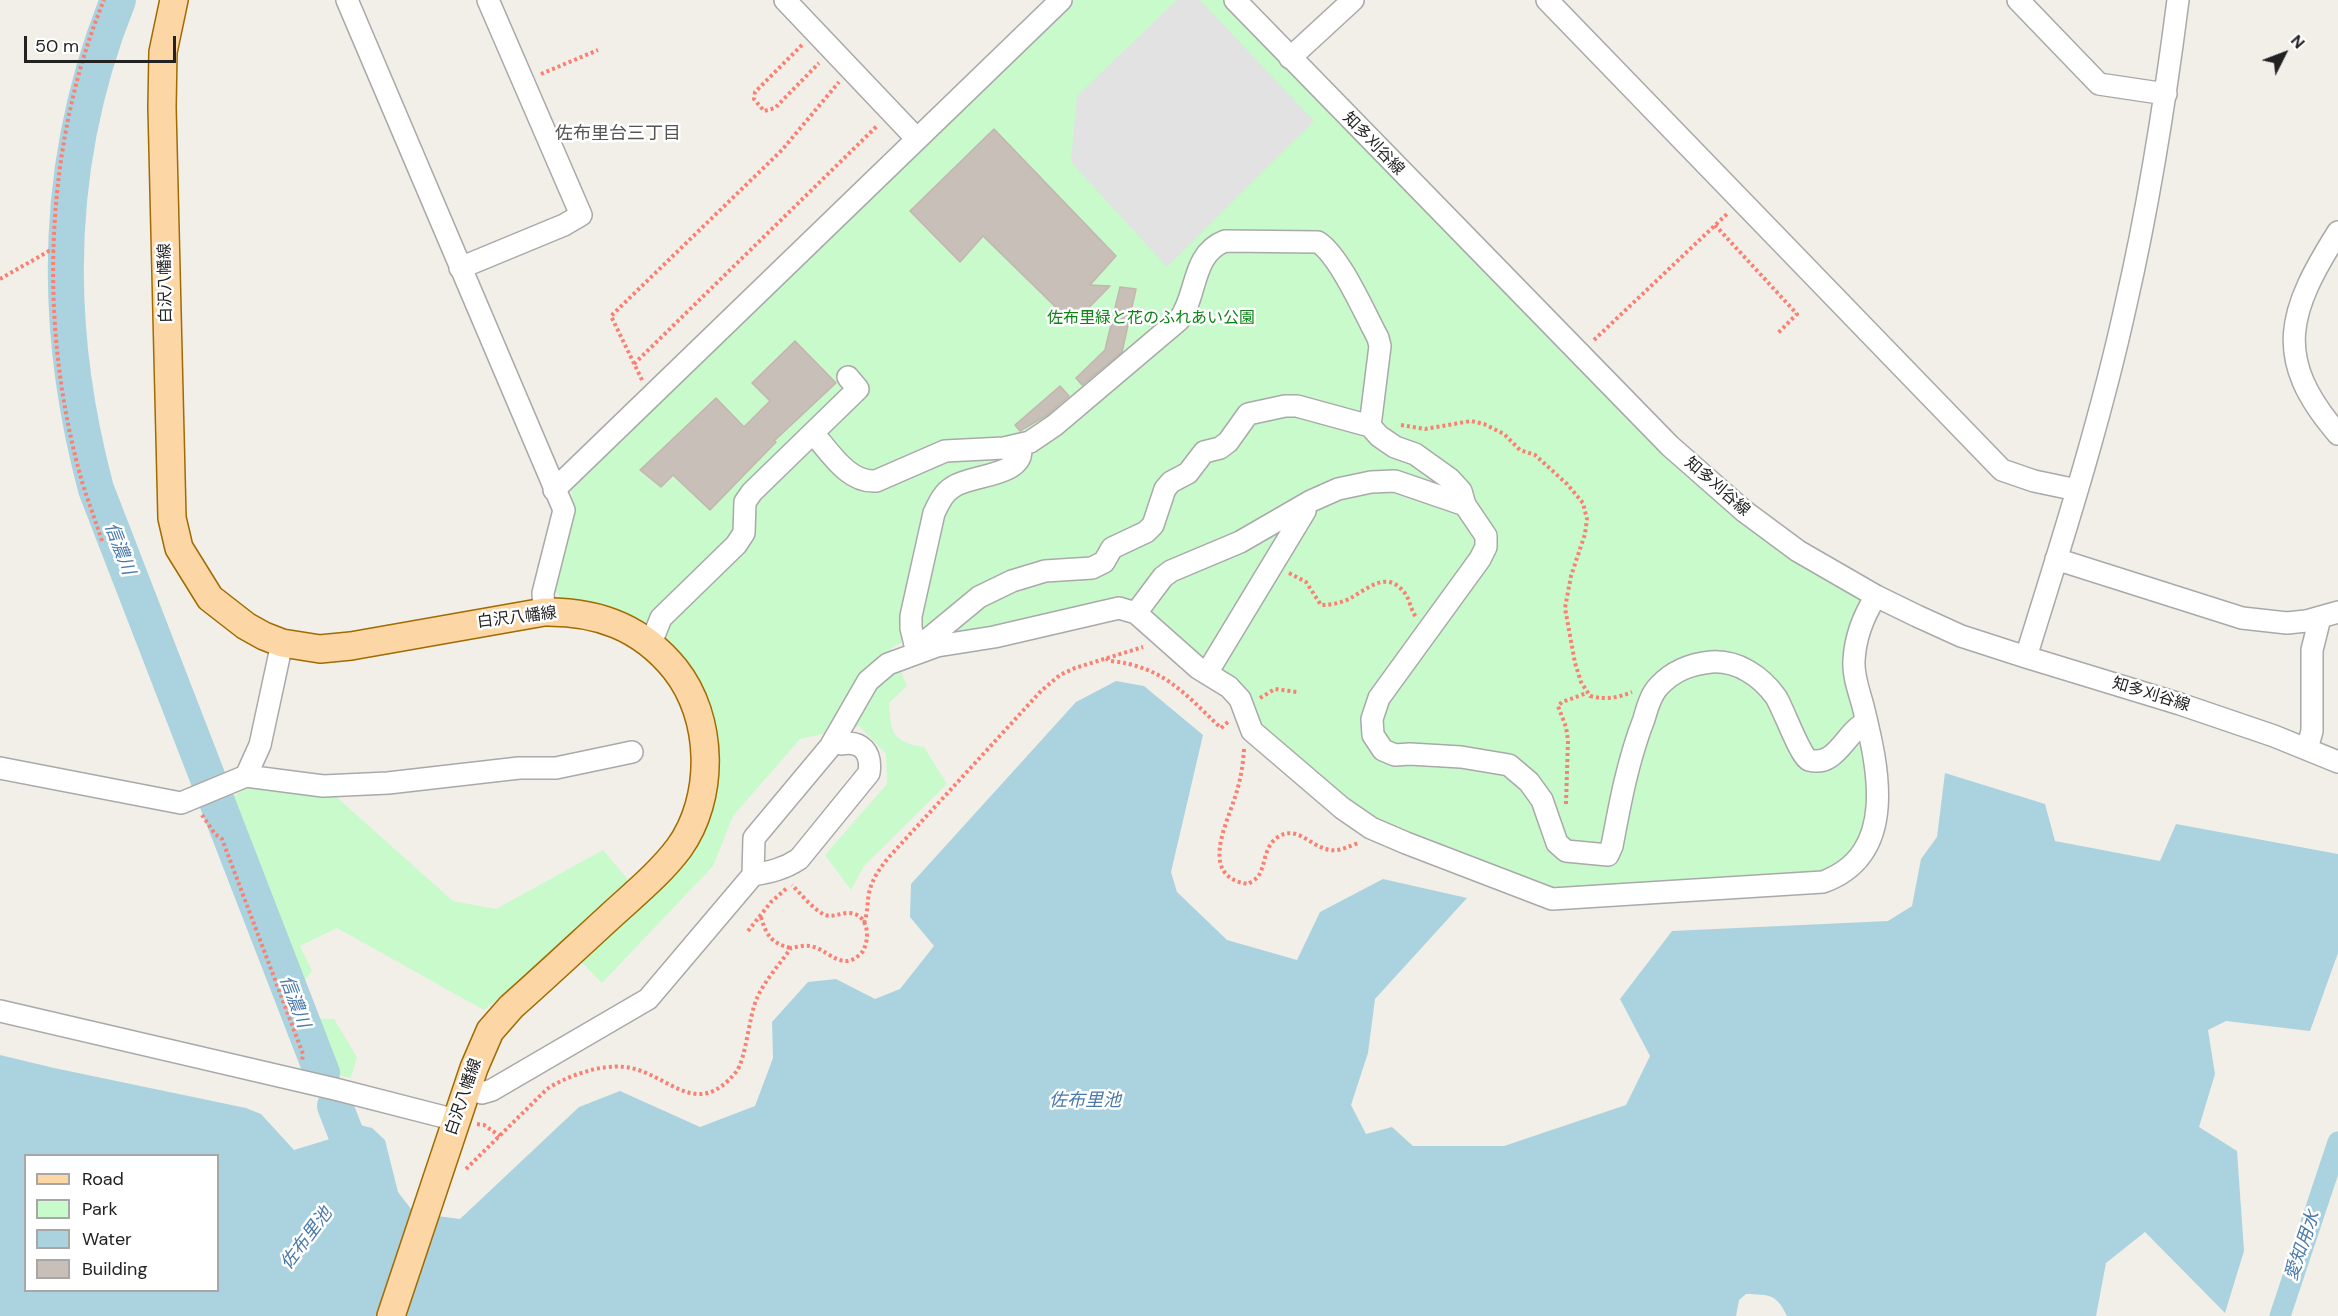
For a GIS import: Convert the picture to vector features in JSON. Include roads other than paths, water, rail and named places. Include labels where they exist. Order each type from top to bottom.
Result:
[{"type":"main road","name":"白沢八幡線","points":[[174,0],[163,52],[162,96],[172,518],[180,548],[210,598],[246,626],[264,636],[282,643],[320,649],[351,646],[544,612],[566,612],[605,620],[625,627],[651,643],[664,655],[689,690],[698,712],[703,734],[705,768],[692,826],[679,848],[654,877],[511,1007],[490,1031],[466,1088],[391,1316]]},
{"type":"street","points":[[347,0],[564,510],[543,593],[544,612]]},
{"type":"street","points":[[460,268],[564,225],[581,215],[488,0]]},
{"type":"street","points":[[785,0],[917,139]]},
{"type":"street","points":[[554,490],[1061,0]]},
{"type":"street","name":"知多刈谷線","points":[[1235,0],[1670,446],[1744,511],[1798,551],[1876,596],[1961,636],[2180,704],[2338,762]]},
{"type":"street","points":[[1290,58],[1353,0]]},
{"type":"street","points":[[1547,0],[2002,470],[2034,482],[2077,490]]},
{"type":"street","points":[[2018,0],[2099,84],[2166,94]]},
{"type":"street","points":[[2026,657],[2077,490],[2126,305],[2166,94],[2178,0]]},
{"type":"street","points":[[2338,232],[2313,273],[2301,299],[2295,320],[2295,345],[2299,372],[2311,397],[2338,434]]},
{"type":"street","points":[[813,433],[852,476],[864,482],[876,481],[945,451],[1020,445],[1030,442],[1054,425],[1179,320],[1186,311],[1195,276],[1208,251],[1214,245],[1225,241],[1318,242],[1325,246],[1334,258],[1378,338],[1380,346],[1371,422]]},
{"type":"street","points":[[651,643],[661,618],[744,533],[745,502],[748,497],[858,389],[848,377]]},
{"type":"street","points":[[922,651],[933,634],[980,597],[1012,581],[1045,571],[1092,568],[1104,562],[1112,548],[1146,532],[1153,525],[1165,489],[1171,482],[1188,473],[1204,452],[1220,448],[1228,442],[1248,414],[1285,406],[1297,406],[1371,422],[1395,447],[1415,454],[1450,479],[1461,491],[1466,505],[1486,536],[1486,547],[1480,559],[1379,698],[1372,719],[1373,735],[1383,750],[1395,755],[1461,757],[1509,765],[1529,782],[1542,800],[1557,843],[1566,851],[1608,855],[1612,846],[1625,779],[1644,716],[1658,687],[1678,670],[1698,663],[1724,661],[1740,666],[1761,680],[1775,696],[1790,723],[1800,752],[1805,759],[1812,761],[1826,759],[1836,753],[1860,725],[1866,723]]},
{"type":"street","points":[[922,651],[911,628],[911,616],[934,513],[941,498],[951,487],[965,480],[1001,473],[1011,468],[1022,453],[1020,445]]},
{"type":"street","points":[[1136,613],[1163,577],[1171,572],[1240,542],[1306,504],[1338,489],[1371,482],[1395,481],[1466,505]]},
{"type":"street","points":[[1207,673],[1305,511],[1306,504]]},
{"type":"street","points":[[2056,559],[2242,618],[2287,623],[2329,615]]},
{"type":"street","points":[[753,875],[754,838],[835,739],[868,681],[888,664],[937,646],[994,637],[1119,608],[1136,613],[1207,673],[1229,687],[1240,699],[1252,731],[1342,808],[1379,831],[1552,898],[1823,882],[1851,867],[1861,856],[1871,839],[1879,800],[1854,660],[1864,617],[1876,596]]},
{"type":"street","points":[[2307,749],[2312,730],[2312,650],[2329,615]]},
{"type":"street","points":[[246,776],[260,745],[282,643]]},
{"type":"street","points":[[466,1088],[482,1093],[492,1090],[648,999],[753,875],[781,869],[799,859],[869,773],[870,763],[861,746],[853,742],[842,744],[835,739]]},
{"type":"street","points":[[0,768],[182,803],[246,776],[323,786],[388,783],[519,768],[556,768],[632,752]]},
{"type":"street","points":[[0,1011],[412,1107],[456,1120]]},
{"type":"water","name":"佐布里池","points":[[1116,681],[1144,686],[1203,735],[1171,872],[1177,892],[1227,940],[1297,960],[1320,912],[1383,879],[1467,898],[1375,999],[1368,1053],[1351,1105],[1366,1134],[1392,1127],[1413,1146],[1504,1146],[1626,1105],[1650,1056],[1620,999],[1672,931],[1888,921],[1912,906],[1921,859],[1937,837],[1945,773],[2045,804],[2055,841],[2160,861],[2176,824],[2338,854],[2338,953],[2310,1031],[2226,1021],[2208,1030],[2215,1074],[2199,1127],[2237,1151],[2244,1251],[2225,1313],[2145,1232],[2106,1263],[2096,1316],[1787,1316],[1775,1299],[1746,1294],[1739,1300],[1736,1316],[0,1316],[0,1055],[246,1108],[261,1114],[294,1150],[333,1138],[348,1122],[372,1128],[385,1140],[398,1192],[414,1213],[460,1219],[579,1107],[620,1091],[700,1127],[755,1106],[773,1058],[772,1022],[808,982],[836,979],[875,999],[900,989],[934,946],[910,917],[911,884],[1076,702]]},
{"type":"waterway","name":"信濃川","points":[[118,0],[97,60],[81,120],[71,181],[66,243],[67,304],[72,366],[82,427],[96,489],[322,1073]]},
{"type":"waterway","name":"信濃川","points":[[335,1106],[355,1157],[348,1172]]},
{"type":"waterway","name":"愛知用水","points":[[2280,1316],[2338,1142]]},
{"type":"district","name":"佐布里台三丁目","points":[[618,134]]},
{"type":"park label","name":"佐布里緑と花のふれあい公園","points":[[1151,319]]}]
